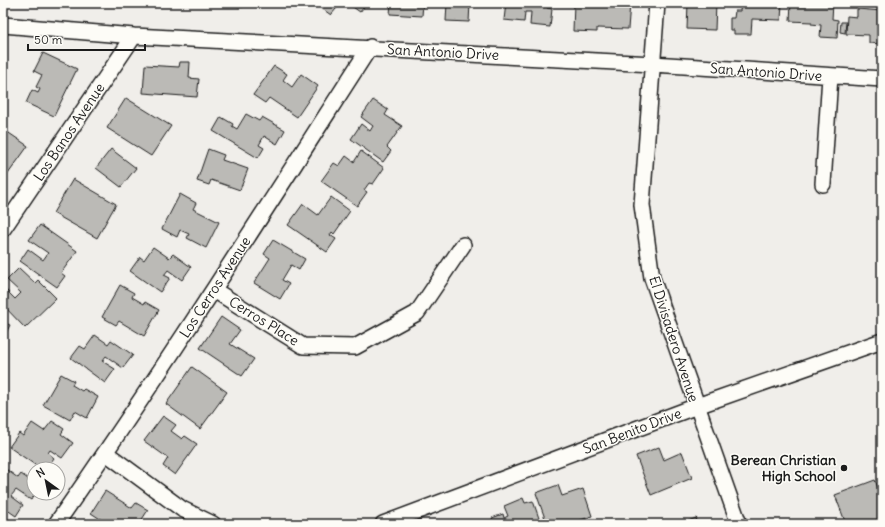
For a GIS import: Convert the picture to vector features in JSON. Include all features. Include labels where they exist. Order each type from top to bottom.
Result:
[{"type":"street","name":"El Divisadero Avenue","points":[[657,3],[642,205],[652,278],[739,524]]},
{"type":"street","name":"San Antonio Drive","points":[[3,25],[134,36],[370,47],[882,79]]},
{"type":"street","name":"Los Banos Avenue","points":[[3,229],[134,36]]},
{"type":"street","name":"Los Cerros Avenue","points":[[56,524],[106,453],[214,290],[370,47]]},
{"type":"street","points":[[823,184],[830,76]]},
{"type":"street","name":"Cerros Place","points":[[214,290],[303,346],[355,347],[417,313],[463,246]]},
{"type":"street","name":"San Benito Drive","points":[[382,524],[697,406],[882,340]]},
{"type":"street","points":[[106,453],[182,509],[213,524]]},
{"type":"building","points":[[229,3],[244,3],[243,7],[229,6]]},
{"type":"building","points":[[314,3],[341,3],[331,15]]},
{"type":"building","points":[[347,3],[367,3],[360,12]]},
{"type":"building","points":[[391,3],[423,3],[422,16],[390,14]]},
{"type":"building","points":[[447,3],[470,3],[469,22],[446,21]]},
{"type":"building","points":[[506,3],[548,3],[547,8],[552,9],[550,27],[530,25],[531,12],[525,12],[524,22],[504,20]]},
{"type":"building","points":[[574,3],[630,3],[628,29],[597,28],[597,32],[573,31]]},
{"type":"building","points":[[688,3],[716,3],[715,30],[687,29]]},
{"type":"building","points":[[741,3],[782,3],[781,20],[752,19],[751,34],[734,34],[734,30],[730,30],[730,18],[734,18],[735,11],[740,11]]},
{"type":"building","points":[[791,3],[833,3],[832,19],[838,20],[837,38],[820,37],[821,25],[811,24],[811,22],[790,21]]},
{"type":"building","points":[[857,9],[882,11],[882,44],[869,43],[869,35],[846,34],[847,16],[857,17]]},
{"type":"building","points":[[841,22],[846,22],[845,33],[840,32]]},
{"type":"building","points":[[43,53],[77,69],[54,116],[26,103],[32,90],[38,93],[40,89],[36,87],[42,75],[34,71]]},
{"type":"building","points":[[180,62],[190,62],[189,78],[199,79],[197,97],[143,93],[145,65],[179,67]]},
{"type":"building","points":[[274,66],[287,74],[283,80],[292,87],[301,74],[318,86],[297,117],[269,98],[265,103],[253,95]]},
{"type":"building","points":[[126,98],[171,126],[151,156],[107,128]]},
{"type":"building","points":[[373,100],[388,110],[385,115],[402,126],[387,147],[391,151],[383,162],[351,139],[361,124],[370,131],[373,126],[361,117]]},
{"type":"building","points":[[246,114],[259,121],[262,117],[285,130],[277,144],[264,136],[259,145],[264,148],[258,158],[213,131],[221,117],[233,124],[232,126],[237,129]]},
{"type":"building","points":[[3,129],[28,146],[3,181]]},
{"type":"building","points":[[111,149],[136,168],[121,187],[96,168]]},
{"type":"building","points":[[208,149],[224,155],[222,160],[248,169],[240,190],[211,180],[209,185],[197,181]]},
{"type":"building","points":[[361,151],[384,168],[373,184],[369,183],[364,190],[367,192],[357,206],[321,181],[334,163],[339,166],[346,156],[354,162]]},
{"type":"building","points":[[73,179],[116,204],[97,238],[53,213]]},
{"type":"building","points":[[180,194],[196,203],[193,209],[219,222],[206,248],[187,238],[189,234],[180,230],[177,237],[162,229]]},
{"type":"building","points":[[331,197],[350,211],[334,234],[332,232],[330,235],[336,239],[327,252],[288,225],[303,204],[318,215]]},
{"type":"building","points":[[40,225],[77,251],[61,273],[65,276],[57,287],[20,261],[28,249],[43,260],[48,253],[29,240]]},
{"type":"building","points":[[273,240],[305,259],[299,270],[291,265],[282,280],[289,284],[280,299],[254,283],[270,258],[264,254]]},
{"type":"building","points":[[153,247],[169,258],[173,254],[191,267],[182,280],[168,270],[164,275],[170,278],[160,292],[130,271],[140,257],[144,260]]},
{"type":"building","points":[[19,268],[35,283],[38,280],[56,298],[25,328],[3,305],[3,287],[15,299],[21,293],[7,280]]},
{"type":"building","points":[[120,285],[134,293],[132,297],[159,310],[144,336],[119,321],[116,325],[102,317]]},
{"type":"building","points":[[221,317],[240,330],[230,344],[254,359],[242,376],[200,348]]},
{"type":"building","points":[[3,322],[10,325],[3,339]]},
{"type":"building","points":[[95,335],[108,344],[111,340],[133,355],[123,368],[106,356],[102,361],[115,369],[105,383],[71,358],[80,346],[85,349]]},
{"type":"building","points":[[192,367],[227,392],[200,429],[166,404]]},
{"type":"building","points":[[61,374],[74,381],[72,385],[82,391],[84,389],[98,397],[87,418],[75,411],[70,420],[43,405]]},
{"type":"building","points":[[163,416],[176,425],[171,431],[182,439],[185,436],[197,444],[175,475],[163,466],[168,458],[144,441]]},
{"type":"building","points":[[52,421],[64,429],[61,434],[73,443],[62,458],[50,450],[48,453],[54,458],[52,461],[29,461],[9,447],[19,433],[23,436],[32,423],[44,431]]},
{"type":"building","points":[[659,447],[664,460],[682,452],[692,478],[651,495],[636,456]]},
{"type":"building","points":[[3,467],[18,478],[21,474],[26,477],[26,497],[16,490],[11,496],[23,505],[16,516],[3,507]]},
{"type":"building","points":[[875,480],[882,498],[882,524],[846,524],[835,495]]},
{"type":"building","points":[[558,485],[562,496],[583,489],[592,516],[570,524],[547,524],[536,493]]},
{"type":"building","points":[[105,491],[132,508],[136,503],[148,510],[139,524],[108,524],[91,513]]},
{"type":"building","points":[[523,498],[525,503],[533,501],[541,524],[494,524],[492,518],[503,514],[504,518],[508,516],[504,506]]},
{"type":"building","points":[[696,518],[698,524],[680,524]]},
{"type":"place","name":"Berean Christian High School","points":[[844,468]]}]
